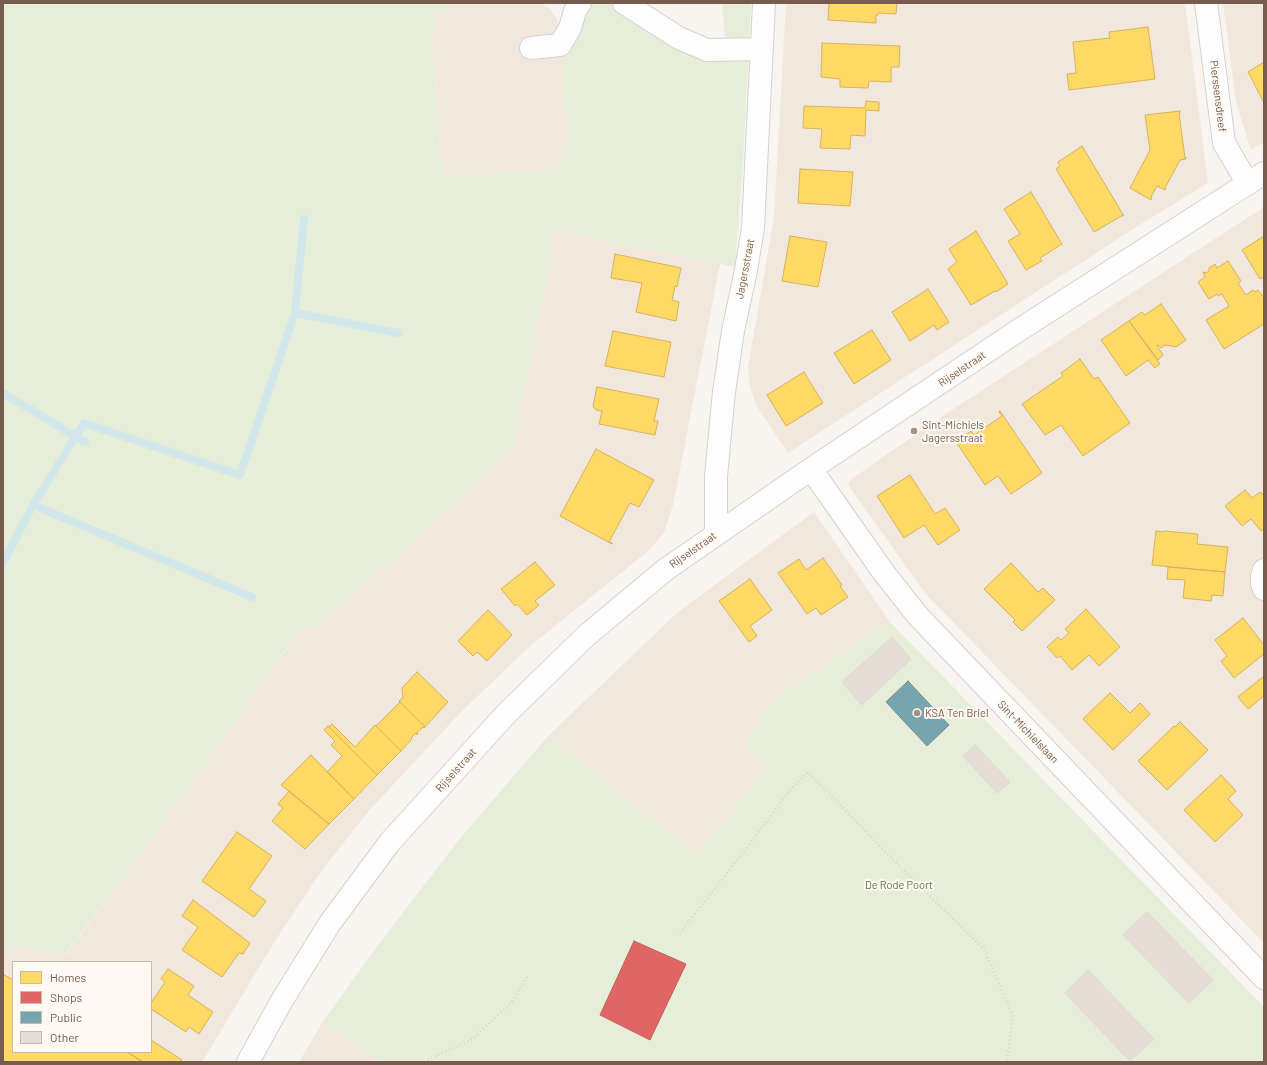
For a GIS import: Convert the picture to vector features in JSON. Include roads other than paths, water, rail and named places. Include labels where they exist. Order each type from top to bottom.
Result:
[{"type":"street","points":[[531,48],[560,45],[570,28],[575,11],[580,3]]},
{"type":"street","points":[[624,3],[679,38],[707,50],[762,49]]},
{"type":"street","name":"Jagersstraat","points":[[716,534],[716,476],[724,392],[733,331],[753,228],[764,3]]},
{"type":"street","name":"Pierssensdreef","points":[[1206,3],[1224,143],[1256,178]]},
{"type":"street","name":"Rijselstraat","points":[[248,1062],[281,1002],[330,923],[390,842],[507,713],[587,635],[665,570],[811,469],[1019,330],[1256,178]]},
{"type":"street","name":"Sint-Michielslaan","points":[[811,469],[884,573],[918,616],[1264,978]]},
{"type":"street","points":[[1264,570],[1262,576],[1262,584],[1264,589]]},
{"type":"waterway","points":[[295,313],[304,219]]},
{"type":"waterway","points":[[252,597],[33,505],[84,423],[240,475],[295,313],[398,333]]},
{"type":"waterway","points":[[3,393],[85,442]]},
{"type":"waterway","points":[[3,563],[33,505]]},
{"type":"place","name":"Sint-Michiels Jagersstraat","points":[[914,431]]},
{"type":"place","name":"KSA Ten Briel","points":[[917,713]]},
{"type":"park label","name":"De Rode Poort","points":[[899,885]]}]
